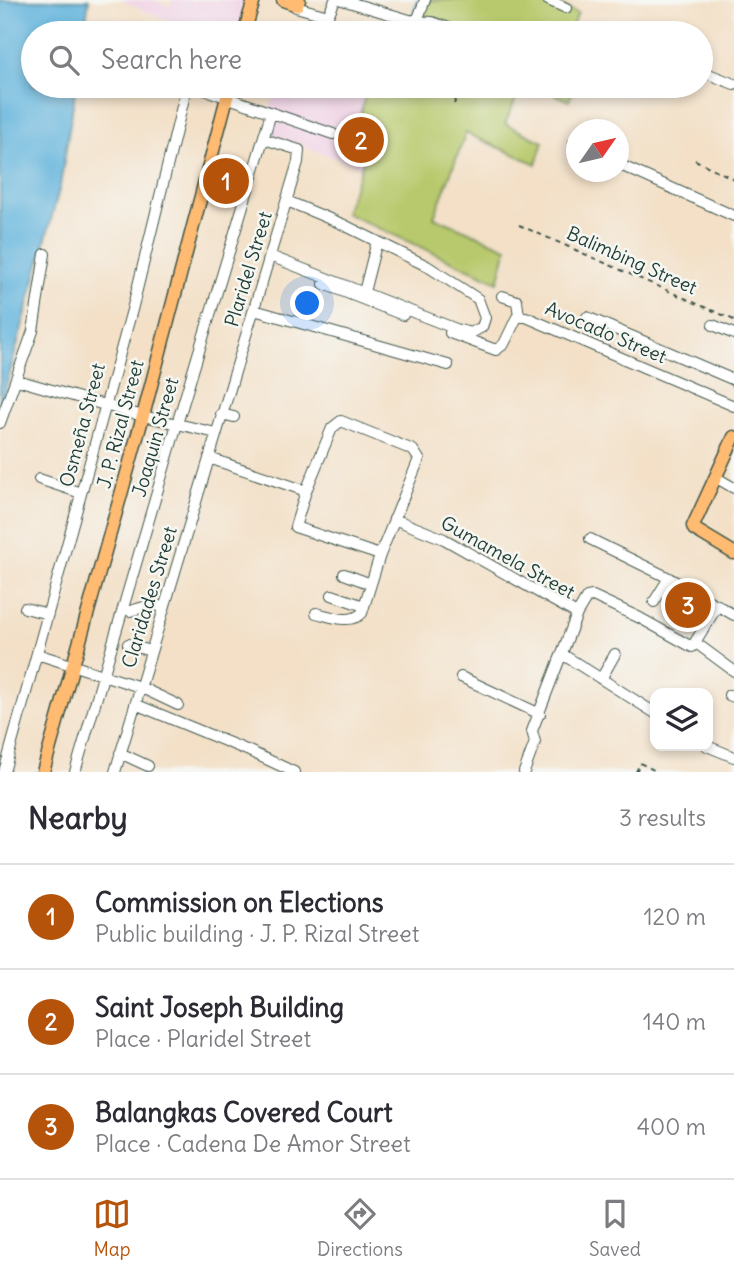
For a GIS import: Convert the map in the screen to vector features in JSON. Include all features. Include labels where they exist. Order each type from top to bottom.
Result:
[{"type":"main road","points":[[283,0],[297,4]]},
{"type":"main road","points":[[247,21],[251,1]]},
{"type":"main road","name":"J. P. Rizal Street","points":[[43,772],[143,416],[227,98]]},
{"type":"main road","points":[[734,437],[693,522],[694,529],[734,553]]},
{"type":"street","points":[[297,4],[328,16],[335,0]]},
{"type":"street","points":[[342,0],[415,21],[425,0]]},
{"type":"street","points":[[548,0],[566,8]]},
{"type":"street","points":[[713,76],[734,84]]},
{"type":"street","name":"Osmeña Street","points":[[4,772],[132,310],[184,98]]},
{"type":"street","points":[[242,98],[271,113],[333,134]]},
{"type":"street","name":"Joaquin Street","points":[[75,772],[271,113]]},
{"type":"street","name":"Plaridel Street","points":[[216,433],[298,162],[299,150],[264,139]]},
{"type":"street","points":[[629,169],[734,216]]},
{"type":"street","points":[[270,256],[456,329],[471,333],[482,327],[485,318],[478,299],[427,266],[342,223],[286,201]]},
{"type":"street","points":[[363,292],[377,241]]},
{"type":"street","points":[[0,423],[17,380],[37,314],[45,254]]},
{"type":"street","name":"Avocado Street","points":[[324,284],[496,350],[504,344],[519,316],[734,406]]},
{"type":"street","points":[[502,296],[517,302],[519,316]]},
{"type":"street","points":[[254,310],[448,365]]},
{"type":"street","points":[[587,317],[734,380]]},
{"type":"street","points":[[713,325],[733,337]]},
{"type":"street","points":[[17,380],[143,416],[216,433]]},
{"type":"street","points":[[222,414],[234,417]]},
{"type":"street","points":[[316,613],[355,619],[360,615],[380,555],[419,458],[417,453],[341,421],[332,428],[295,526],[296,529],[380,555]]},
{"type":"street","name":"Claridades Street","points":[[115,772],[216,433]]},
{"type":"street","points":[[209,458],[306,491]]},
{"type":"street","points":[[715,477],[734,488]]},
{"type":"street","points":[[38,480],[81,493]]},
{"type":"street","name":"Gumamela Street","points":[[394,519],[444,539],[577,614],[589,596],[640,618],[690,646],[696,643],[734,671]]},
{"type":"street","points":[[590,540],[669,578],[734,615]]},
{"type":"street","points":[[344,574],[371,584]]},
{"type":"street","points":[[654,602],[669,578]]},
{"type":"street","points":[[332,595],[364,606]]},
{"type":"street","points":[[130,611],[154,604],[163,608]]},
{"type":"street","points":[[696,643],[718,606]]},
{"type":"street","points":[[25,608],[48,614]]},
{"type":"street","points":[[524,772],[534,742],[532,731],[577,614]]},
{"type":"street","points":[[128,644],[150,651]]},
{"type":"street","points":[[37,654],[139,687],[178,705]]},
{"type":"street","points":[[562,654],[650,710]]},
{"type":"street","points":[[601,679],[615,654]]},
{"type":"street","points":[[461,677],[540,714]]},
{"type":"street","points":[[135,704],[294,772]]},
{"type":"street","points":[[713,748],[734,757]]},
{"type":"street","points":[[120,753],[148,766]]},
{"type":"path","points":[[454,104],[456,98]]},
{"type":"path","points":[[695,160],[734,179]]},
{"type":"path","name":"Balimbing Street","points":[[519,225],[734,320]]},
{"type":"path","points":[[636,772],[640,763],[658,772]]},
{"type":"shaded area","points":[[121,0],[153,0],[170,7],[172,0],[247,2],[240,21],[167,21]]},
{"type":"shaded area","points":[[273,98],[365,98],[359,122],[376,128],[363,168],[266,133]]},
{"type":"green space","points":[[427,0],[547,0],[578,13],[574,21],[419,21]]},
{"type":"green space","points":[[364,98],[516,98],[505,124],[543,142],[536,164],[466,133],[434,217],[507,248],[498,282],[345,213],[375,129],[359,122]]},
{"type":"water","points":[[0,0],[89,0],[86,21],[21,21],[21,98],[74,98],[60,186],[0,409]]},
{"type":"waterway","points":[[413,18],[417,0]]},
{"type":"place","name":"Saint Joseph Building","points":[[361,140]]},
{"type":"place","name":"Commission on Elections","points":[[226,181]]},
{"type":"place","name":"Balangkas Covered Court","points":[[688,605]]}]
